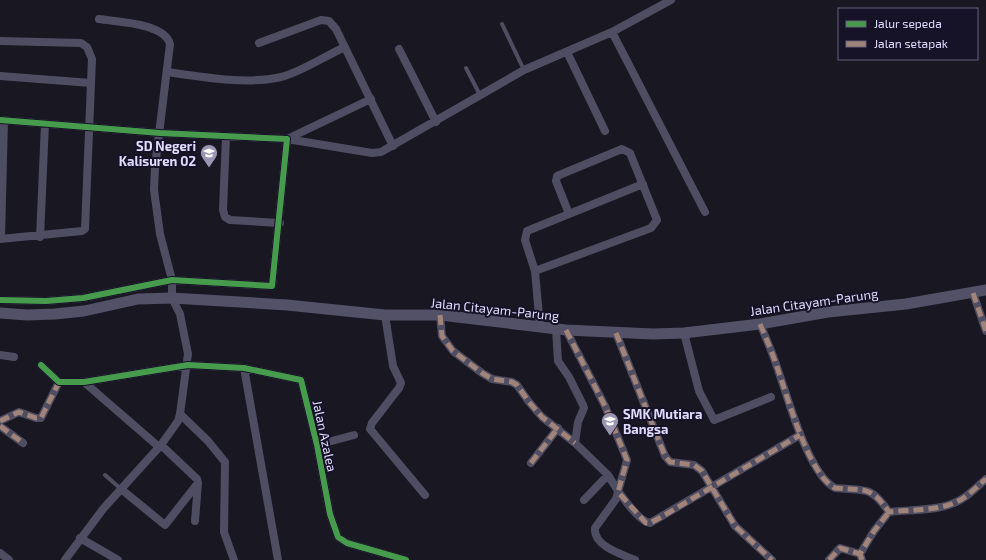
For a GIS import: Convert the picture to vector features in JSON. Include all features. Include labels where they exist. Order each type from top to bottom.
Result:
[{"type":"main road","name":"Jalan Citayam-Parung","points":[[0,313],[27,315],[55,314],[84,310],[138,299],[172,298],[287,305],[386,315],[440,315],[561,330],[616,333],[684,333],[760,324],[828,312],[906,304],[986,290]]},
{"type":"street","points":[[0,41],[85,45],[92,56],[91,83],[89,128],[85,229],[82,232],[40,237],[0,239],[2,120],[89,128],[160,133],[287,139],[372,153],[381,152],[436,122],[524,70],[612,32],[671,0]]},
{"type":"street","points":[[65,560],[80,538],[160,446],[178,421],[188,365],[185,333],[180,314],[172,298],[172,280],[160,234],[155,202],[155,167],[170,44],[162,32],[156,29],[99,19]]},
{"type":"street","points":[[259,43],[321,20],[326,20],[336,29],[393,146]]},
{"type":"street","points":[[612,32],[705,212]]},
{"type":"street","points":[[167,72],[225,79],[272,78],[288,75],[345,47]]},
{"type":"street","points":[[399,49],[436,122]]},
{"type":"street","points":[[568,52],[605,131]]},
{"type":"street","points":[[0,76],[91,83]]},
{"type":"street","points":[[287,139],[371,99]]},
{"type":"street","points":[[40,237],[45,124]]},
{"type":"street","points":[[226,137],[224,217],[230,220],[280,223]]},
{"type":"street","points":[[0,300],[46,301],[83,298],[172,280],[272,286],[280,223],[287,139]]},
{"type":"street","points":[[535,271],[651,228],[656,224],[656,215],[630,153],[625,149],[619,149],[558,176],[556,181],[569,214]]},
{"type":"street","points":[[540,327],[535,271],[525,240],[526,234],[531,229],[643,184]]},
{"type":"street","points":[[972,293],[986,331]]},
{"type":"street","points":[[386,315],[393,366],[401,383],[370,429],[425,495]]},
{"type":"street","points":[[440,315],[442,336],[453,351],[487,376],[502,381],[512,382],[517,385],[542,417],[558,428],[608,475],[618,492],[643,521],[650,524],[800,435]]},
{"type":"street","points":[[760,324],[776,363],[800,435],[822,478],[826,483],[835,488],[870,491],[877,496],[889,512]]},
{"type":"street","points":[[561,330],[558,361],[570,376],[584,408],[578,422],[575,443]]},
{"type":"street","points":[[561,330],[605,406],[627,460],[614,503],[595,528],[594,534],[600,542],[614,551],[635,560]]},
{"type":"street","points":[[616,333],[665,456],[670,462],[694,464],[702,471],[735,526],[772,560]]},
{"type":"street","points":[[684,333],[699,391],[714,420],[771,397]]},
{"type":"street","points":[[0,355],[14,357]]},
{"type":"street","points":[[0,421],[19,412],[36,418],[41,418],[59,382],[41,365]]},
{"type":"street","name":"Jalan Azalea","points":[[59,382],[84,382],[188,365],[244,368],[301,380],[318,445],[330,514],[338,537],[347,542],[406,560]]},
{"type":"street","points":[[244,368],[278,560]]},
{"type":"street","points":[[84,382],[160,446],[197,480],[195,521]]},
{"type":"street","points":[[180,414],[208,441],[225,462],[223,528],[234,560]]},
{"type":"street","points":[[0,426],[23,443]]},
{"type":"street","points":[[532,463],[558,428]]},
{"type":"street","points":[[318,445],[354,435]]},
{"type":"street","points":[[584,500],[608,475]]},
{"type":"street","points":[[829,560],[840,548],[861,557],[874,531],[889,512],[932,509],[949,505],[964,497],[986,479]]},
{"type":"street","points":[[122,489],[165,525],[198,483]]},
{"type":"street","points":[[80,538],[116,560]]},
{"type":"street","points":[[0,553],[9,560]]},
{"type":"lane","points":[[502,24],[524,70]]},
{"type":"lane","points":[[466,68],[480,95]]},
{"type":"lane","points":[[105,475],[122,489]]},
{"type":"marked path","points":[[973,293],[986,331]]},
{"type":"marked path","points":[[440,315],[442,336],[453,351],[492,379],[512,382],[517,385],[542,417],[575,443]]},
{"type":"marked path","points":[[760,324],[773,355],[794,418],[808,453],[826,480],[835,488],[861,490],[872,493],[889,512],[938,508],[957,502],[973,491],[986,479]]},
{"type":"marked path","points":[[566,330],[605,406],[627,460],[618,492],[646,523],[650,523],[663,516],[800,435]]},
{"type":"marked path","points":[[616,333],[665,456],[670,462],[694,465],[702,471],[735,526],[772,560]]},
{"type":"marked path","points":[[0,421],[19,412],[36,418],[41,418],[59,382]]},
{"type":"marked path","points":[[0,426],[23,443]]},
{"type":"marked path","points":[[531,463],[558,428]]},
{"type":"marked path","points":[[862,560],[860,554],[874,531],[889,512]]},
{"type":"marked path","points":[[829,560],[840,548],[860,554]]},
{"type":"cycle path","points":[[0,120],[160,133],[287,139],[272,286],[172,280],[83,298],[46,301],[0,300]]},
{"type":"cycle path","points":[[41,365],[59,382],[84,382],[188,365],[244,368],[301,380],[317,445],[330,514],[338,537],[347,543],[406,560]]},
{"type":"place","name":"SD Negeri Kalisuren 02","points":[[209,168]]},
{"type":"place","name":"SMK Mutiara Bangsa","points":[[610,436]]}]
